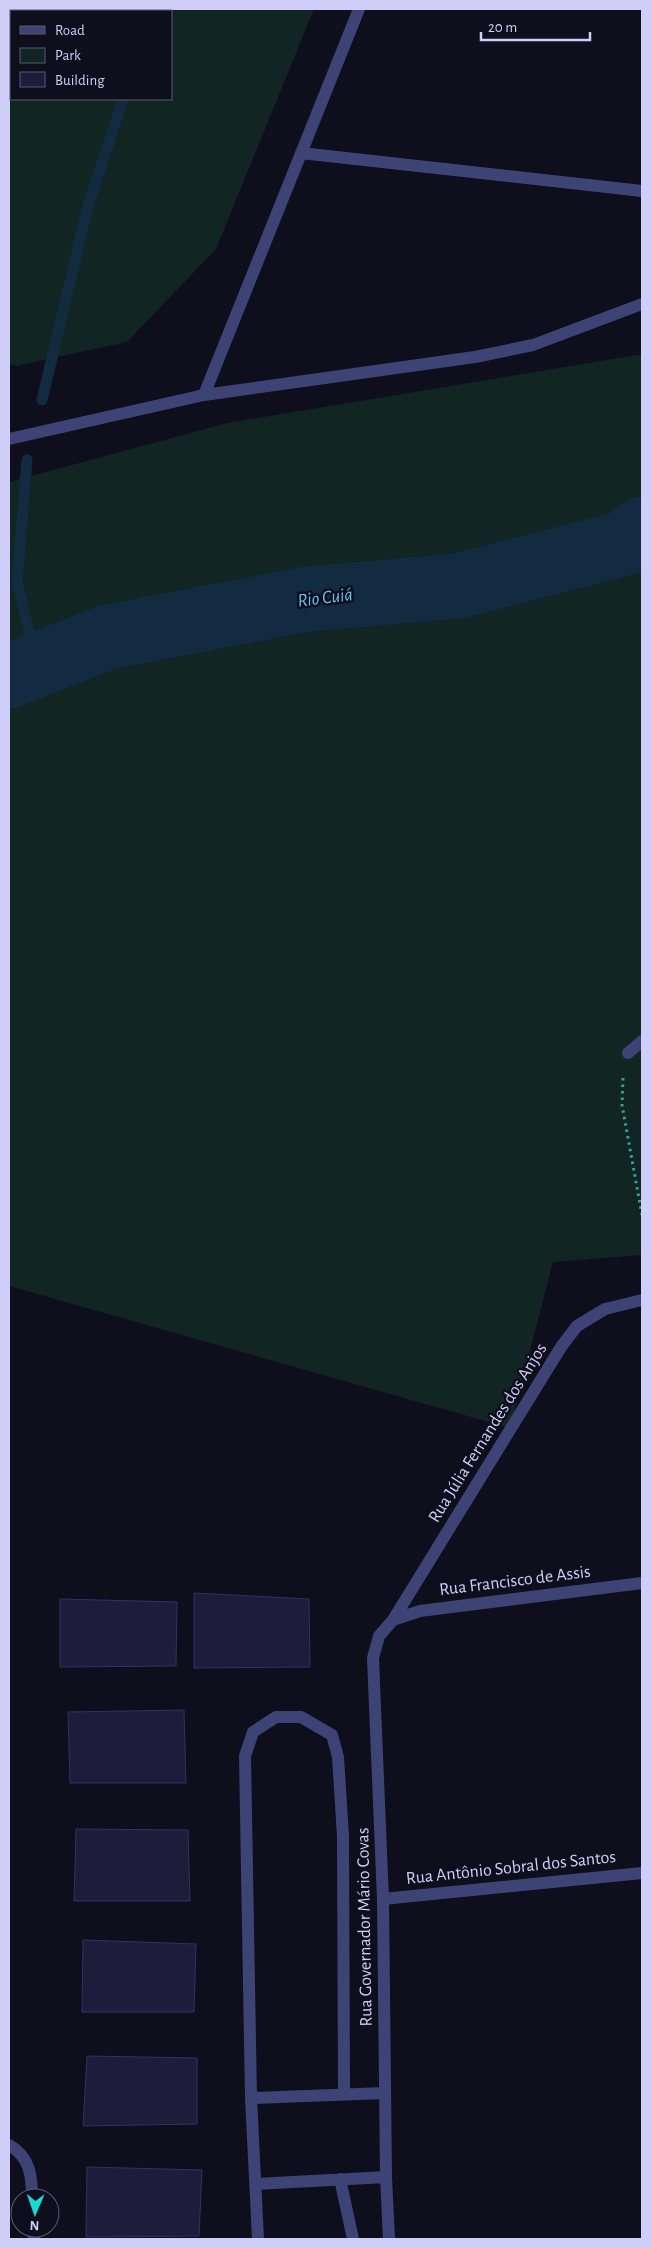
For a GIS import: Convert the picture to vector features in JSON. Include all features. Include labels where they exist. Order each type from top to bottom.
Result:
[{"type":"street","points":[[204,395],[359,9]]},
{"type":"street","points":[[301,153],[642,191]]},
{"type":"street","points":[[9,439],[204,395],[485,355],[533,344],[642,304]]},
{"type":"street","points":[[628,1053],[642,1041]]},
{"type":"street","name":"Rua Júlia Fernandes dos Anjos","points":[[393,1620],[561,1347],[577,1326],[605,1309],[642,1300]]},
{"type":"street","name":"Rua Francisco de Assis","points":[[393,1620],[420,1611],[642,1582]]},
{"type":"street","name":"Rua Governador Mário Covas","points":[[388,2239],[383,1899],[373,1658],[379,1636],[393,1620]]},
{"type":"street","points":[[258,2239],[251,2098],[246,1756],[253,1732],[276,1716],[301,1717],[332,1735],[338,1757],[342,1836],[344,2094]]},
{"type":"street","name":"Rua Antônio Sobral dos Santos","points":[[383,1899],[642,1873]]},
{"type":"street","points":[[251,2098],[385,2093]]},
{"type":"street","points":[[12,2146],[25,2160],[32,2174],[32,2188]]},
{"type":"street","points":[[256,2184],[386,2177]]},
{"type":"street","points":[[340,2179],[353,2239]]},
{"type":"path","points":[[628,1053],[623,1074],[622,1105],[642,1215]]},
{"type":"green space","points":[[9,9],[314,9],[216,249],[127,342],[16,366],[9,364]]},
{"type":"green space","points":[[642,354],[642,1255],[553,1262],[510,1428],[9,1286],[9,482],[227,423]]},
{"type":"building","points":[[194,1593],[309,1599],[310,1667],[194,1668]]},
{"type":"building","points":[[60,1599],[177,1602],[176,1666],[60,1667]]},
{"type":"building","points":[[184,1710],[186,1783],[70,1783],[68,1712]]},
{"type":"building","points":[[76,1829],[188,1830],[190,1901],[74,1901]]},
{"type":"building","points":[[83,1940],[196,1944],[194,2012],[82,2012]]},
{"type":"building","points":[[87,2056],[197,2058],[197,2124],[83,2126]]},
{"type":"building","points":[[87,2167],[202,2170],[199,2236],[86,2237]]},
{"type":"waterway","points":[[42,400],[88,206],[123,100]]},
{"type":"waterway","points":[[27,460],[17,582],[37,663]]},
{"type":"waterway","name":"Rio Cuiá","points":[[9,676],[108,637],[307,599],[458,586],[625,543],[642,529]]}]
